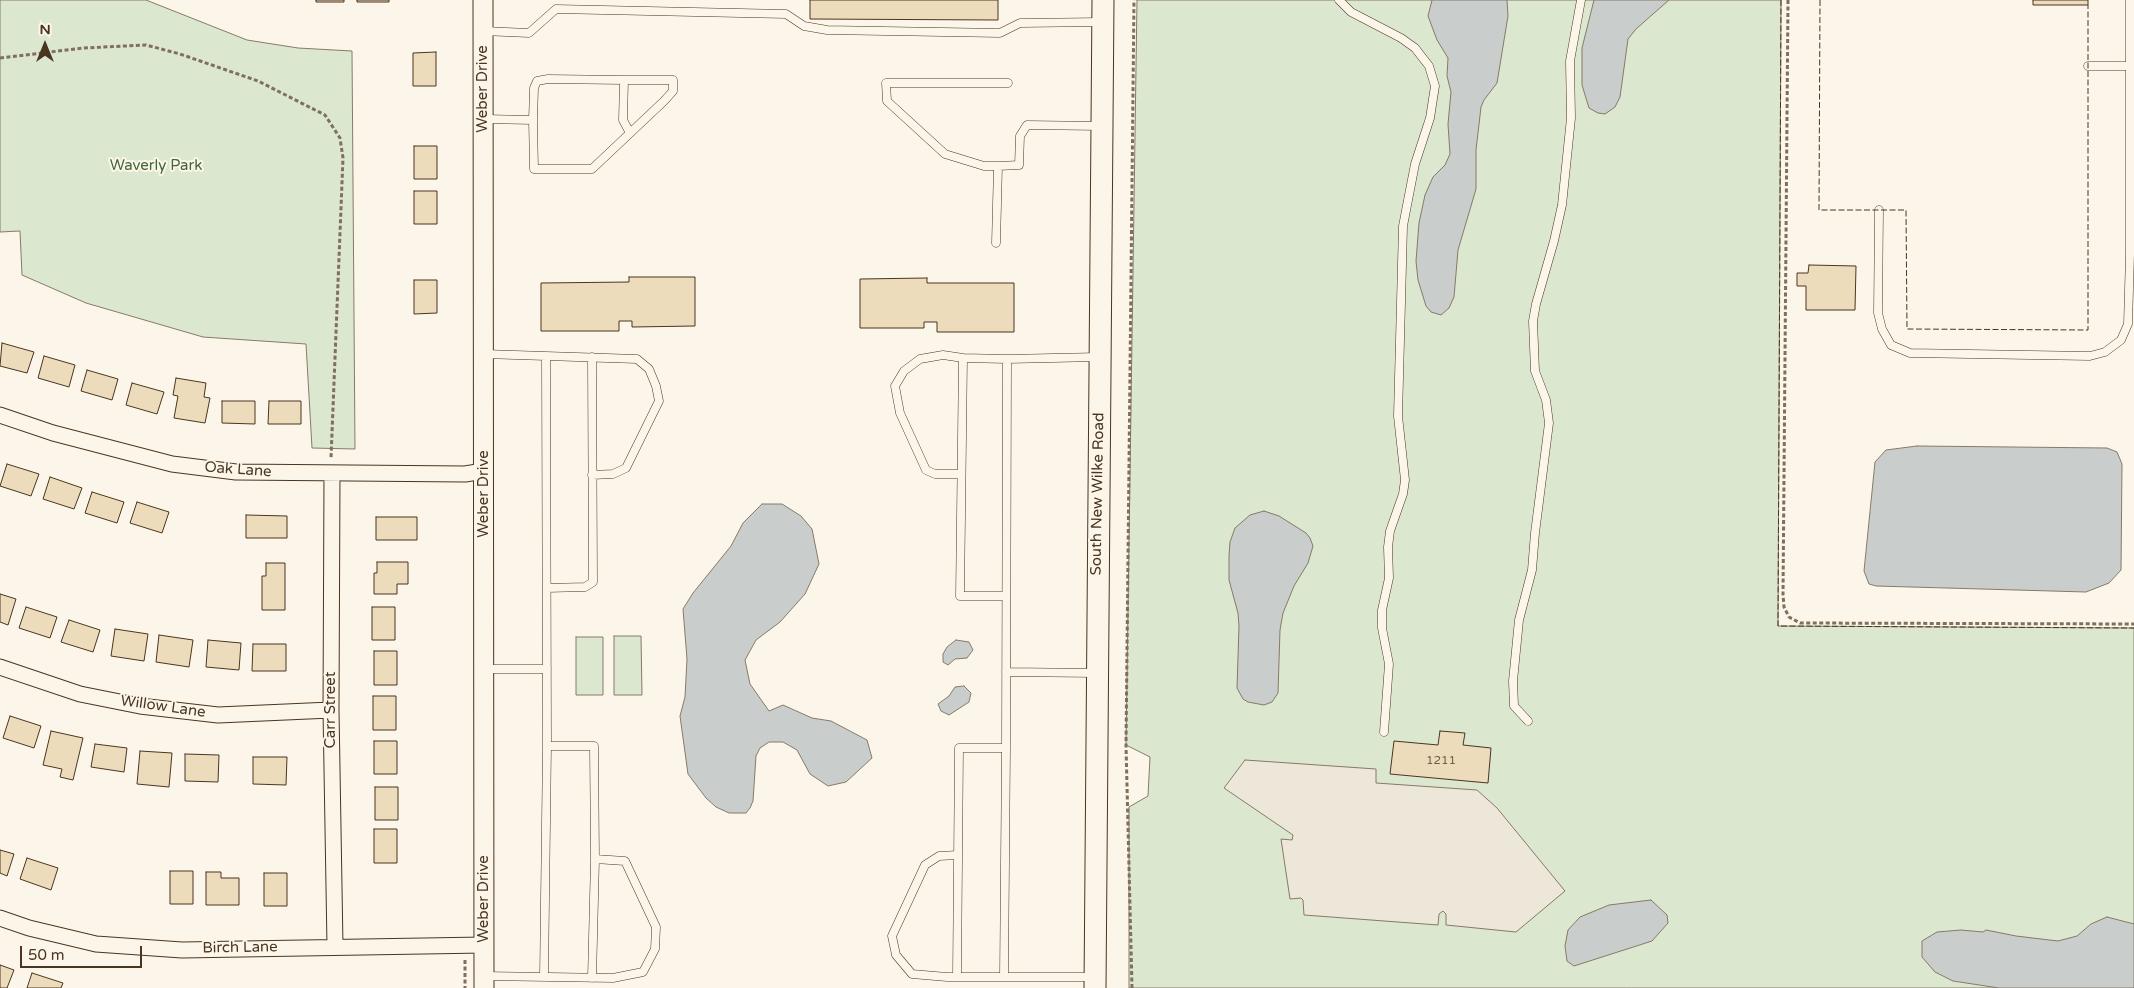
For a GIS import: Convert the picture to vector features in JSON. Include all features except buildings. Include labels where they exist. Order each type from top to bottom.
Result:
[{"type":"main road","name":"South New Wilke Road","points":[[1095,982],[1096,673],[1103,0]]},
{"type":"street","name":"Weber Drive","points":[[483,0],[484,982]]},
{"type":"street","name":"Oak Lane","points":[[0,415],[53,433],[172,464],[236,472],[465,474],[484,471]]},
{"type":"street","name":"Carr Street","points":[[332,473],[331,710],[336,946]]},
{"type":"street","name":"Willow Lane","points":[[0,667],[80,694],[140,706],[218,715],[331,710]]},
{"type":"street","name":"Birch Lane","points":[[0,918],[29,928],[96,944],[182,950],[484,945]]},
{"type":"lane","points":[[1339,0],[1351,12],[1401,38],[1415,48],[1429,66],[1435,86],[1430,118],[1415,164],[1403,226],[1398,416],[1405,480],[1403,494],[1388,539],[1388,578],[1382,610],[1382,628],[1389,664],[1384,732]]},
{"type":"lane","points":[[1528,721],[1516,710],[1512,689],[1519,666],[1519,620],[1532,570],[1534,533],[1549,423],[1547,404],[1537,379],[1534,363],[1534,314],[1562,205],[1571,125],[1570,62],[1581,0]]},
{"type":"lane","points":[[1879,210],[1878,313],[1882,329],[1891,345],[1910,354],[2090,356],[2105,352],[2121,340],[2128,324],[2130,0]]},
{"type":"lane","points":[[483,31],[529,33],[556,9],[786,14],[804,26],[827,30],[1000,33],[1020,23],[1102,22]]},
{"type":"lane","points":[[2088,66],[2130,66]]},
{"type":"lane","points":[[548,79],[624,80],[673,80],[673,91],[592,169],[534,168],[534,88],[538,81],[548,79]]},
{"type":"lane","points":[[624,80],[623,120],[630,133]]},
{"type":"lane","points":[[1008,83],[886,83],[887,101],[945,154],[984,166],[1019,165],[1020,136],[1028,125],[1102,126]]},
{"type":"lane","points":[[483,120],[533,120]]},
{"type":"lane","points":[[996,243],[998,166]]},
{"type":"lane","points":[[484,354],[637,359],[649,369],[656,386],[659,401],[626,468],[613,474],[592,475]]},
{"type":"lane","points":[[962,474],[935,474],[926,470],[900,413],[895,386],[904,371],[920,359],[943,355],[963,358],[1007,359],[1099,357]]},
{"type":"lane","points":[[544,977],[547,746],[546,356]]},
{"type":"lane","points":[[547,588],[585,588],[593,582],[592,357]]},
{"type":"lane","points":[[963,358],[960,596],[1006,596]]},
{"type":"lane","points":[[1004,977],[1007,359]]},
{"type":"lane","points":[[484,670],[547,669]]},
{"type":"lane","points":[[1006,672],[1096,673]]},
{"type":"lane","points":[[547,746],[594,746],[595,859],[592,978]]},
{"type":"lane","points":[[957,976],[959,748],[1006,748]]},
{"type":"lane","points":[[958,855],[938,856],[925,865],[892,936],[896,956],[912,974],[1095,982]]},
{"type":"lane","points":[[484,982],[544,977],[613,978],[643,972],[655,949],[656,928],[625,861],[595,859]]},
{"type":"path","points":[[1132,988],[1126,745],[1134,0]]},
{"type":"path","points":[[1788,0],[1782,595],[1784,607],[1789,617],[1800,623],[2134,624]]},
{"type":"path","points":[[0,58],[84,48],[146,45],[180,54],[258,80],[324,115],[340,138],[343,158],[332,473]]},
{"type":"green space","name":"Waverly Park","points":[[0,0],[146,0],[247,40],[298,48],[352,51],[355,449],[312,448],[306,344],[203,337],[86,303],[22,275],[20,231],[0,232]]},
{"type":"green space","points":[[1137,0],[1781,0],[1778,626],[2134,628],[2134,988],[1129,988],[1129,807],[1148,796],[1150,757],[1126,745]]},
{"type":"green space","points":[[614,636],[641,636],[642,695],[614,695]]},
{"type":"green space","points":[[576,637],[603,637],[603,695],[576,695]]},
{"type":"shaded area","points":[[1432,0],[1507,0],[1508,16],[1497,83],[1481,107],[1476,150],[1476,189],[1458,250],[1454,297],[1449,308],[1441,315],[1431,312],[1426,306],[1418,280],[1416,261],[1419,223],[1425,195],[1433,177],[1445,165],[1450,154],[1448,124],[1451,92],[1447,76],[1448,58],[1437,40],[1428,16]]},
{"type":"shaded area","points":[[1594,0],[1669,0],[1636,29],[1628,39],[1620,97],[1615,107],[1605,114],[1598,113],[1589,108],[1582,85],[1582,48]]},
{"type":"shaded area","points":[[1917,446],[2107,448],[2117,452],[2122,464],[2121,570],[2109,583],[2086,592],[1876,586],[1869,584],[1864,571],[1875,462],[1886,450]]},
{"type":"shaded area","points":[[762,504],[782,504],[801,516],[812,529],[819,564],[805,594],[780,622],[756,640],[745,660],[750,684],[769,711],[783,705],[812,718],[831,721],[867,740],[872,758],[846,782],[828,786],[810,774],[797,750],[783,742],[769,742],[760,748],[756,756],[753,801],[750,808],[746,813],[729,813],[716,807],[706,798],[688,774],[680,716],[685,697],[687,659],[683,609],[693,593],[731,546],[743,523]]},
{"type":"shaded area","points":[[1264,511],[1279,516],[1306,533],[1313,546],[1308,563],[1294,586],[1283,613],[1280,630],[1278,693],[1272,702],[1264,705],[1248,702],[1243,699],[1237,688],[1239,626],[1238,613],[1229,580],[1229,556],[1230,542],[1235,528],[1250,515]]},
{"type":"shaded area","points":[[956,640],[969,642],[973,650],[967,658],[955,659],[948,665],[943,662],[943,654],[947,647]]},
{"type":"shaded area","points":[[964,686],[971,693],[969,702],[949,715],[941,711],[938,704],[949,696],[955,687]]},
{"type":"shaded area","points":[[1245,760],[1376,769],[1376,783],[1477,790],[1497,808],[1565,891],[1516,932],[1446,925],[1446,914],[1443,911],[1439,914],[1438,925],[1304,915],[1303,900],[1301,898],[1290,899],[1281,839],[1292,840],[1293,835],[1224,788]]},
{"type":"shaded area","points":[[1651,900],[1667,915],[1668,923],[1652,941],[1574,966],[1567,961],[1565,946],[1568,930],[1580,917],[1609,905]]},
{"type":"shaded area","points":[[2107,917],[2134,924],[2134,988],[1999,988],[1953,981],[1935,972],[1922,957],[1922,941],[1937,932],[1961,930],[1983,932],[1986,930],[2058,941],[2077,936],[2091,924]]},
{"type":"fence","points":[[1781,0],[1778,626],[2134,628]]},
{"type":"fence","points":[[1820,0],[1819,210],[1906,210],[1907,329],[2088,330],[2088,5]]}]
